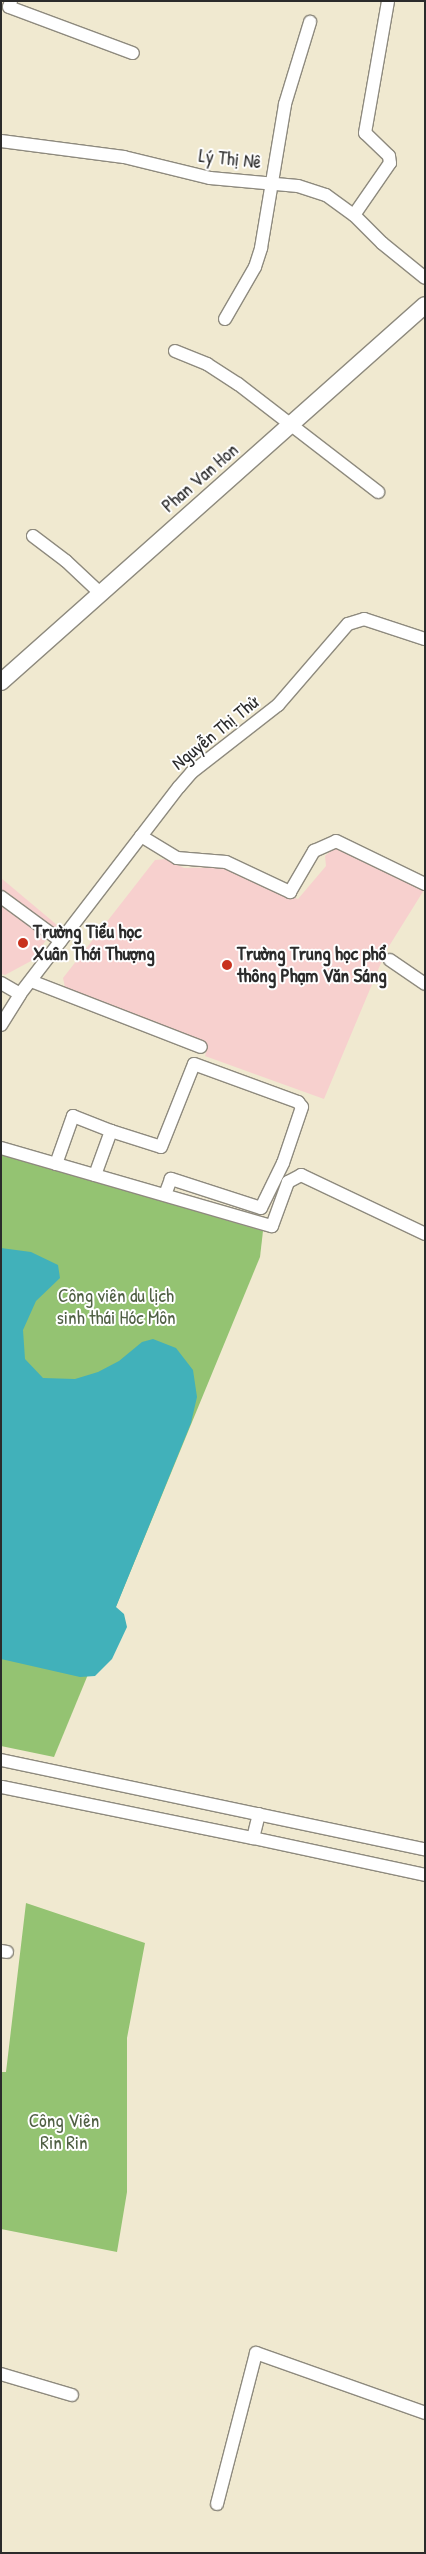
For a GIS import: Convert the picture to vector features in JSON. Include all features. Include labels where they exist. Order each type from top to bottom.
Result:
[{"type":"main road","name":"Phan Van Hon","points":[[1,682],[425,304]]},
{"type":"street","points":[[11,1],[9,6],[133,54]]},
{"type":"street","points":[[354,215],[390,162],[387,153],[364,133],[388,1]]},
{"type":"street","points":[[226,319],[255,267],[273,182],[286,104],[310,22]]},
{"type":"street","name":"Lý Thị Nê","points":[[1,140],[124,157],[210,178],[273,182],[298,186],[326,195],[354,215],[382,243],[425,278]]},
{"type":"street","points":[[175,351],[207,364],[238,384],[289,426],[378,492]]},
{"type":"street","points":[[33,536],[66,561],[100,593]]},
{"type":"street","name":"Nguyễn Thị Thử","points":[[1,1025],[20,994],[192,772],[278,705],[348,624],[364,619],[425,639]]},
{"type":"street","points":[[141,836],[177,858],[226,862],[290,892],[314,851],[336,841],[425,884]]},
{"type":"street","points":[[1,897],[61,941]]},
{"type":"street","points":[[390,960],[425,984]]},
{"type":"street","points":[[31,981],[201,1047]]},
{"type":"street","points":[[1,983],[20,994]]},
{"type":"street","points":[[56,1164],[73,1116],[111,1131],[161,1147],[194,1064],[298,1102],[302,1107],[283,1163],[261,1208],[171,1178],[165,1195]]},
{"type":"street","points":[[95,1175],[111,1131]]},
{"type":"street","points":[[1,1148],[272,1226],[288,1182],[302,1175],[425,1234]]},
{"type":"street","points":[[1,1760],[425,1849]]},
{"type":"street","points":[[2,1787],[425,1875]]},
{"type":"street","points":[[253,1838],[259,1814]]},
{"type":"street","points":[[217,2504],[256,2353],[425,2413]]},
{"type":"street","points":[[1,2374],[72,2395]]},
{"type":"shaded area","name":"Trường Trung học phổ thông Phạm Văn Sáng","points":[[338,845],[424,890],[386,951],[324,1099],[205,1056],[208,1046],[66,992],[63,978],[155,860],[166,859],[184,868],[229,867],[271,890],[298,899],[326,866],[325,856]]},
{"type":"shaded area","name":"Trường Tiểu học Xuân Thới Thượng","points":[[1,878],[57,925],[31,961],[5,975],[1,974]]},
{"type":"green space","name":"Công viên du lịch sinh thái Hóc Môn","points":[[1,1154],[263,1231],[260,1257],[54,1757],[1,1746]]},
{"type":"green space","name":"Công Viên Rin Rin","points":[[26,1903],[145,1943],[127,2038],[127,2192],[117,2252],[1,2229],[1,2072],[6,2072]]},
{"type":"water","points":[[1,1248],[31,1252],[58,1265],[60,1278],[36,1301],[23,1330],[25,1359],[43,1378],[75,1379],[98,1372],[119,1361],[142,1342],[153,1339],[176,1348],[193,1370],[197,1397],[191,1423],[116,1607],[124,1614],[127,1627],[112,1659],[95,1676],[80,1677],[1,1659]]},
{"type":"place","name":"Trường Tiểu học Xuân Thới Thượng","points":[[23,943]]},
{"type":"place","name":"Trường Trung học phổ thông Phạm Văn Sáng","points":[[227,965]]}]
